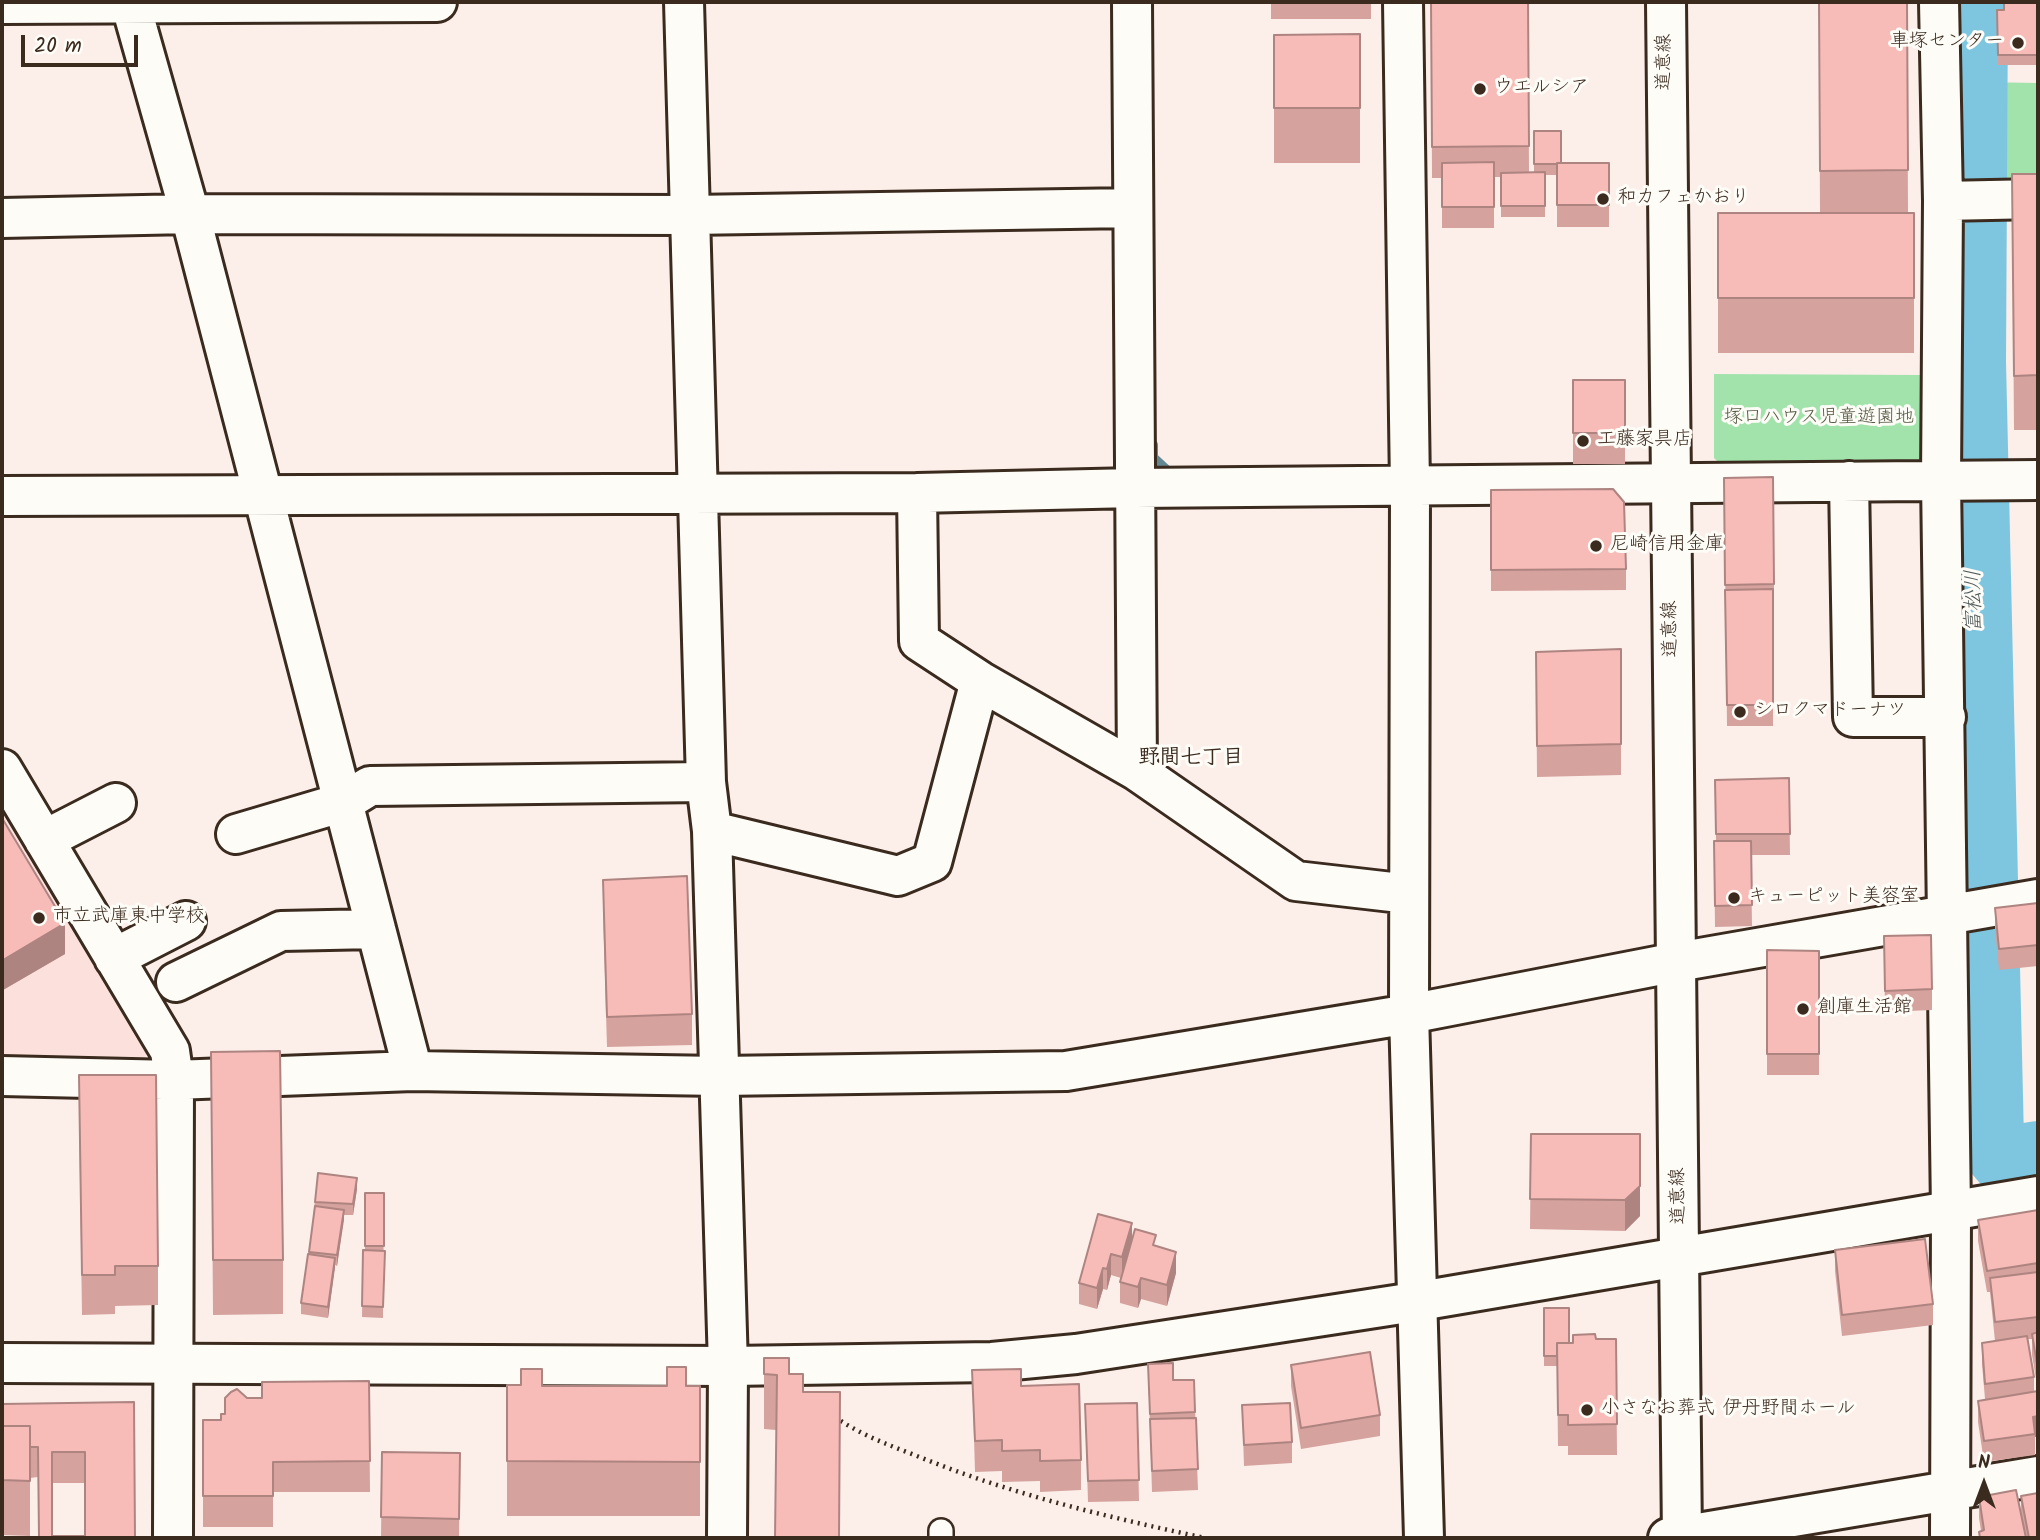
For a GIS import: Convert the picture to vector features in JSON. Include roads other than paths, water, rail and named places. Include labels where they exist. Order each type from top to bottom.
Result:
[{"type":"street","points":[[130,2],[190,214],[413,1072]]},
{"type":"street","points":[[2,4],[437,2]]},
{"type":"street","points":[[684,2],[700,493],[706,782],[712,831],[729,1366],[727,1538]]},
{"type":"street","points":[[1132,2],[1138,771]]},
{"type":"street","points":[[1403,2],[1410,487],[1409,1014],[1424,1538]]},
{"type":"street","name":"道意線","points":[[1666,2],[1680,1256],[1677,1537]]},
{"type":"street","points":[[1939,2],[1964,200],[1962,480],[1946,717],[1969,913],[1951,1211],[1950,1538]]},
{"type":"street","points":[[1964,200],[2038,200]]},
{"type":"street","points":[[2,218],[190,214],[690,215],[1132,208]]},
{"type":"street","points":[[2,496],[917,493],[1135,488],[2038,480]]},
{"type":"street","points":[[1849,481],[1853,717],[1946,717]]},
{"type":"street","points":[[917,493],[919,641],[980,681],[1138,771],[1296,881],[1409,894]]},
{"type":"street","points":[[712,831],[898,876],[932,862],[980,681]]},
{"type":"street","points":[[2,769],[170,1051],[174,1080],[173,1538]]},
{"type":"street","points":[[236,834],[344,802],[370,786],[706,782]]},
{"type":"street","points":[[44,840],[116,803]]},
{"type":"street","points":[[2,1076],[174,1080],[413,1072],[720,1076],[1066,1071],[1409,1014],[1677,962],[2038,899]]},
{"type":"street","points":[[114,958],[186,921]]},
{"type":"street","points":[[176,982],[281,930],[376,929]]},
{"type":"street","points":[[2,1363],[729,1366],[1024,1360],[1419,1301],[2038,1196]]},
{"type":"street","points":[[1677,1537],[2038,1476]]},
{"type":"waterway","name":"富松川","points":[[1973,2],[1971,362],[1989,1140],[2007,1161],[2038,1156]]},
{"type":"waterway","points":[[1152,445],[1152,458],[1167,472],[1179,472]]},
{"type":"place","name":"車塚センター","points":[[2018,43]]},
{"type":"place","name":"ウエルシア","points":[[1480,89]]},
{"type":"place","name":"和カフェかおり","points":[[1603,199]]},
{"type":"place","name":"工藤家具店","points":[[1583,441]]},
{"type":"place","name":"尼崎信用金庫","points":[[1596,546]]},
{"type":"place","name":"シロクマドーナツ","points":[[1740,712]]},
{"type":"place","name":"キューピット美容室","points":[[1734,898]]},
{"type":"place","name":"市立武庫東中学校","points":[[39,918]]},
{"type":"place","name":"創庫生活館","points":[[1803,1009]]},
{"type":"place","name":"小さなお葬式 伊丹野間ホール","points":[[1587,1410]]},
{"type":"district","name":"野間七丁目","points":[[1191,759]]},
{"type":"park label","name":"塚口ハウス児童遊園地","points":[[1819,419]]}]
